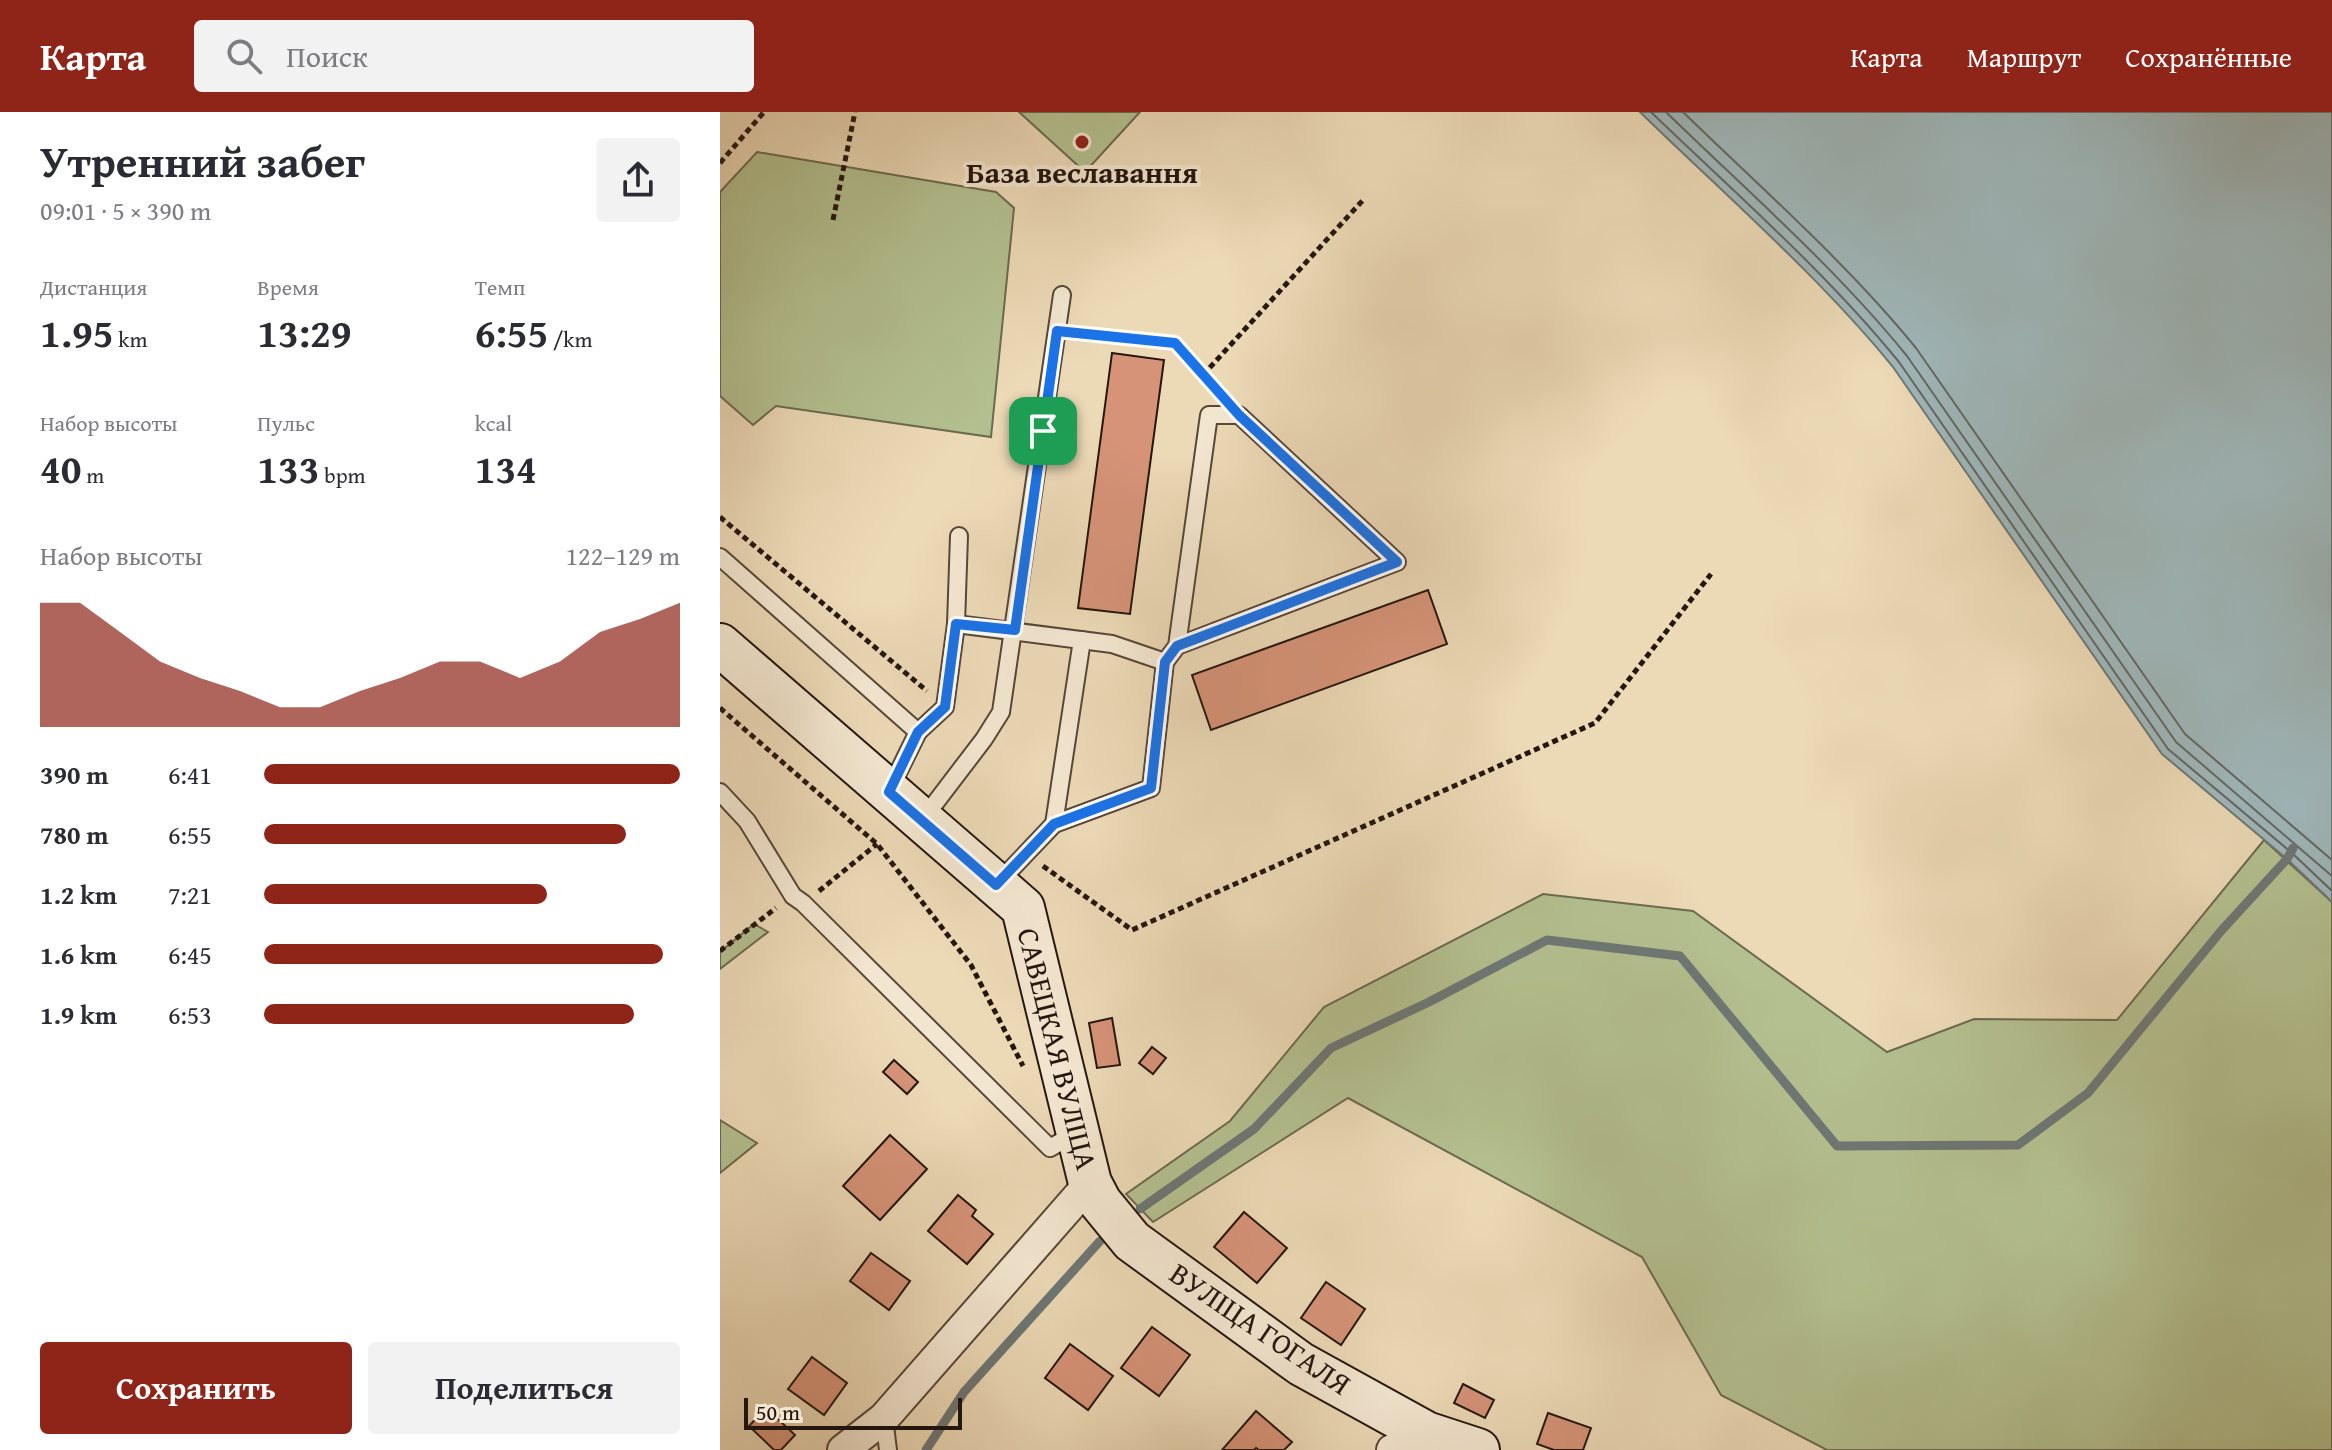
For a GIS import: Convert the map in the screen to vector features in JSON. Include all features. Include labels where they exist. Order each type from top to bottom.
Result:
[{"type":"street","name":"САВЕЦКАЯ ВУЛІЦА","points":[[720,645],[1023,908],[1090,1183],[1100,1202],[1132,1241]]},
{"type":"street","points":[[843,1450],[884,1418],[1090,1183]]},
{"type":"street","name":"ВУЛІЦА ГОГАЛЯ","points":[[1132,1241],[1409,1441],[1478,1450]]},
{"type":"lane","points":[[922,821],[1001,712],[1062,295]]},
{"type":"lane","points":[[996,885],[1054,824],[1151,788],[1165,662],[1177,646],[1209,415],[1239,415],[1397,562],[1177,646]]},
{"type":"lane","points":[[889,792],[918,732],[945,707],[956,624],[959,536]]},
{"type":"lane","points":[[720,557],[918,732]]},
{"type":"lane","points":[[956,624],[1112,644],[1165,662]]},
{"type":"lane","points":[[1054,824],[1082,640]]},
{"type":"lane","points":[[720,792],[747,821],[798,900],[1050,1148],[1078,1132]]},
{"type":"lane","points":[[884,1418],[888,1450]]},
{"type":"path","points":[[720,163],[764,112]]},
{"type":"path","points":[[833,220],[855,112]]},
{"type":"path","points":[[1203,375],[1364,199]]},
{"type":"path","points":[[1057,331],[1175,343],[1239,415]]},
{"type":"path","points":[[720,517],[945,707]]},
{"type":"path","points":[[1025,854],[1132,930],[1595,723],[1711,574]]},
{"type":"path","points":[[720,708],[877,844],[971,965],[1027,1074]]},
{"type":"path","points":[[720,951],[877,844]]},
{"type":"green space","name":"База веславання","points":[[1019,112],[1140,112],[1085,172]]},
{"type":"green space","points":[[757,152],[996,192],[1014,208],[991,437],[776,406],[753,425],[720,396],[720,192]]},
{"type":"green space","points":[[2264,840],[2332,902],[2332,1450],[1827,1450],[1721,1395],[1642,1257],[1348,1098],[1153,1222],[1126,1194],[1230,1121],[1324,1007],[1543,894],[1693,911],[1887,1052],[1974,1019],[2117,1020]]},
{"type":"green space","points":[[754,924],[768,932],[720,969],[720,952]]},
{"type":"green space","points":[[720,1120],[757,1143],[720,1173]]},
{"type":"water","points":[[1640,112],[2332,112],[2332,902],[2287,859],[2162,754],[1893,367],[1803,268]]},
{"type":"building","points":[[1112,353],[1164,360],[1130,614],[1078,608]]},
{"type":"building","points":[[1428,590],[1447,644],[1211,730],[1192,675]]},
{"type":"building","points":[[1112,1018],[1120,1065],[1097,1068],[1089,1023]]},
{"type":"building","points":[[1152,1047],[1166,1058],[1153,1074],[1139,1063]]},
{"type":"building","points":[[894,1060],[918,1082],[907,1094],[883,1072]]},
{"type":"building","points":[[890,1135],[927,1169],[880,1220],[843,1186]]},
{"type":"building","points":[[958,1195],[976,1210],[972,1216],[993,1234],[967,1264],[928,1231]]},
{"type":"building","points":[[1244,1212],[1287,1248],[1257,1283],[1214,1247]]},
{"type":"building","points":[[871,1253],[910,1281],[889,1310],[850,1281]]},
{"type":"building","points":[[1326,1282],[1365,1309],[1341,1345],[1301,1318]]},
{"type":"building","points":[[1152,1327],[1190,1355],[1159,1396],[1121,1368]]},
{"type":"building","points":[[1070,1344],[1113,1376],[1088,1410],[1045,1378]]},
{"type":"building","points":[[812,1357],[847,1383],[824,1415],[788,1389]]},
{"type":"building","points":[[1463,1384],[1494,1400],[1485,1418],[1454,1403]]},
{"type":"building","points":[[766,1408],[795,1435],[781,1450],[774,1450],[749,1426]]},
{"type":"building","points":[[1256,1411],[1292,1442],[1284,1450],[1222,1450]]},
{"type":"building","points":[[1548,1413],[1591,1428],[1583,1450],[1554,1450],[1537,1444]]},
{"type":"waterway","points":[[1140,1209],[1254,1129],[1331,1048],[1429,1002],[1547,940],[1680,956],[1837,1146],[2018,1145],[2088,1093],[2221,931],[2287,859],[2293,848]]},
{"type":"waterway","points":[[926,1450],[964,1392],[1100,1241]]},
{"type":"place","name":"База веславання","points":[[1082,142]]},
{"type":"route","points":[[1057,331],[1175,343],[1239,415],[1397,562],[1177,646],[1165,662],[1151,788],[1054,824],[996,885],[889,792],[918,732],[945,707],[956,624],[1015,630],[1043,431],[1057,331]]}]
